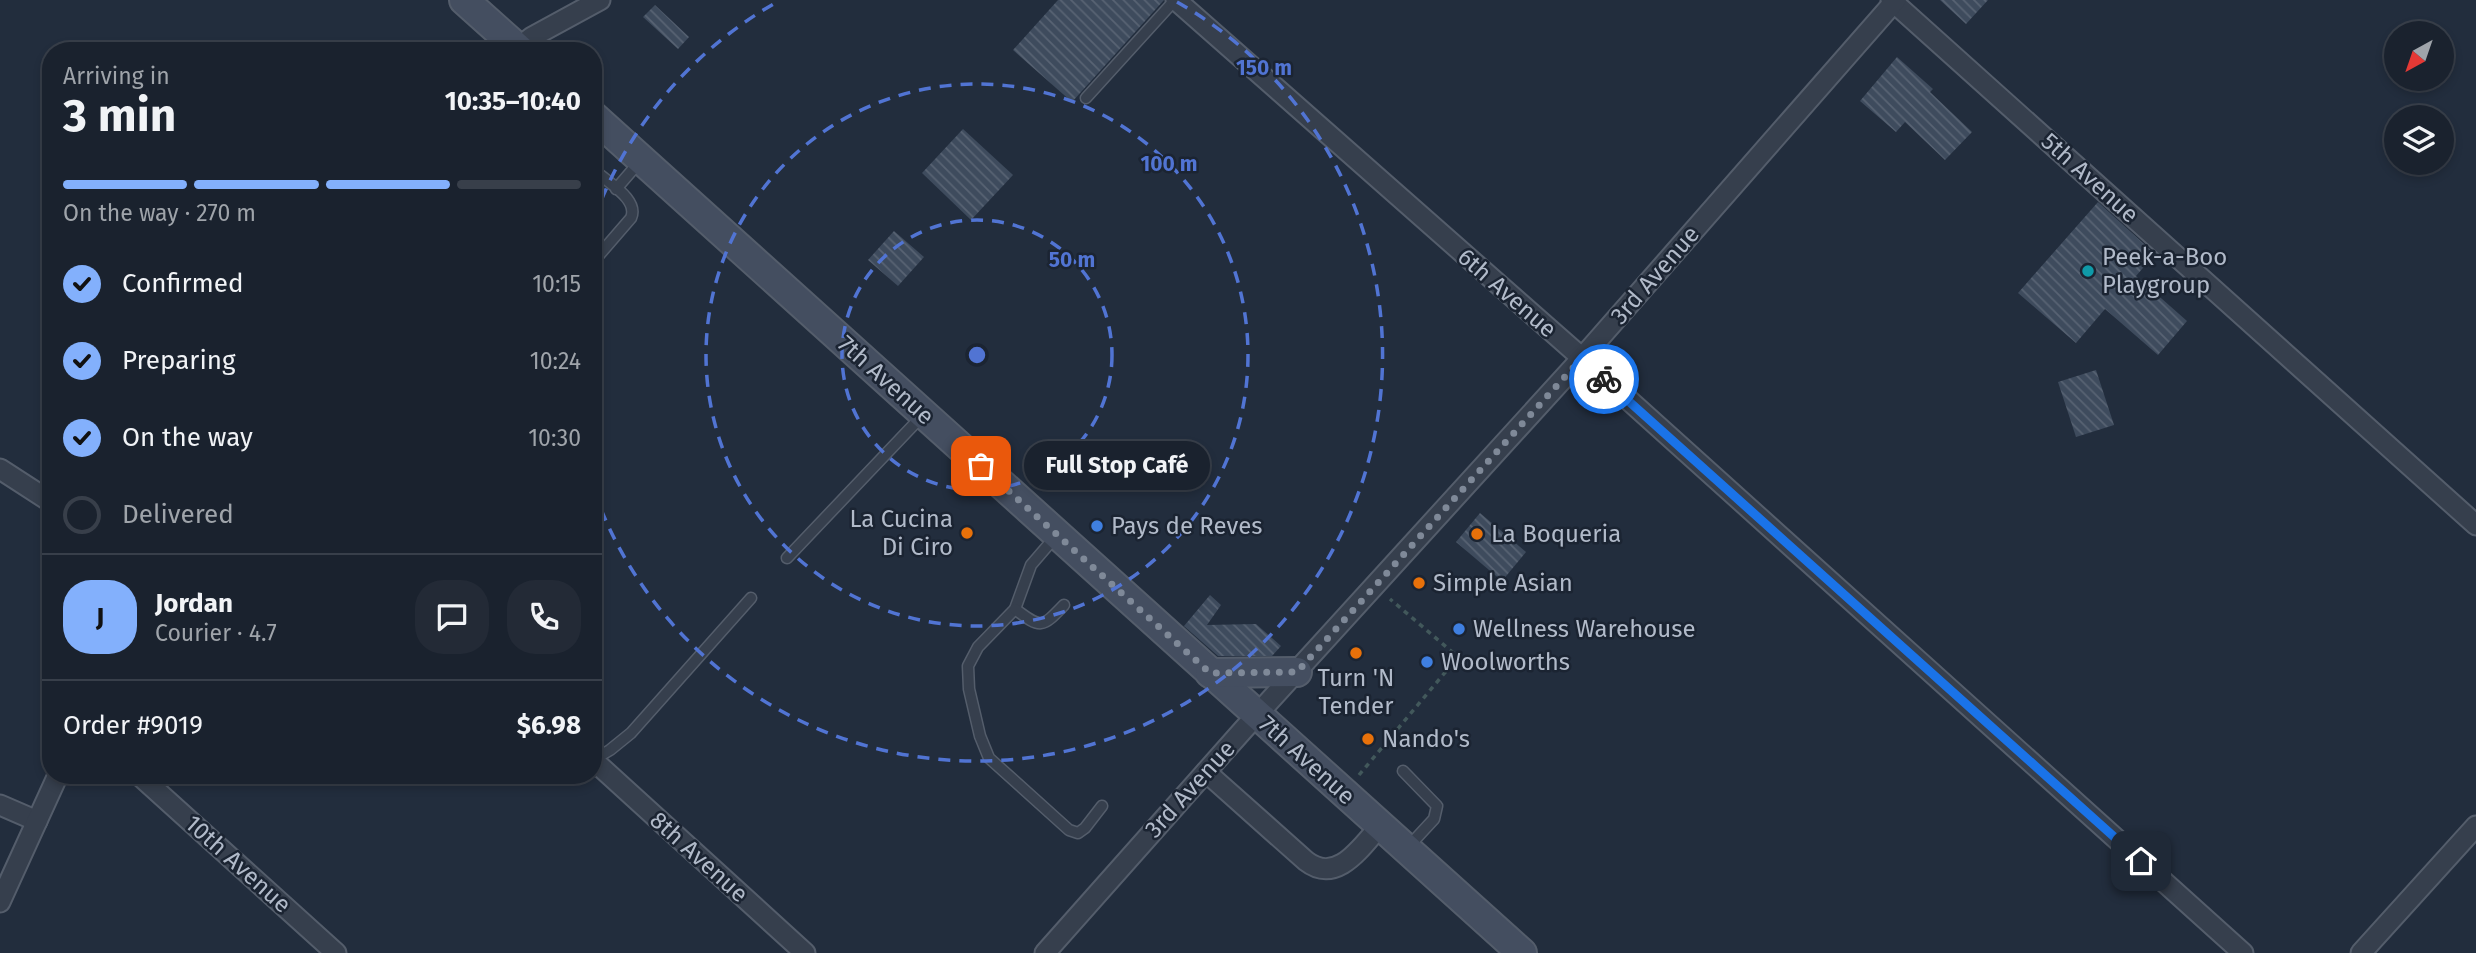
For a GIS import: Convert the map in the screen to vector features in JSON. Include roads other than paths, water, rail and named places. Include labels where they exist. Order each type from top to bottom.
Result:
[{"type":"main road","points":[[464,0],[509,42]]},
{"type":"main road","name":"7th Avenue","points":[[602,124],[1522,953]]},
{"type":"main road","points":[[1210,673],[1297,672]]},
{"type":"street","points":[[529,42],[600,0]]},
{"type":"street","name":"6th Avenue","points":[[1175,0],[1582,358],[2243,953]]},
{"type":"street","name":"3rd Avenue","points":[[1045,953],[1582,358],[1894,1]]},
{"type":"street","name":"5th Avenue","points":[[1894,1],[2476,525]]},
{"type":"street","points":[[0,469],[42,496]]},
{"type":"street","name":"8th Avenue","points":[[602,768],[805,953]]},
{"type":"street","points":[[1206,772],[1317,868],[1332,870],[1346,863],[1380,825]]},
{"type":"street","points":[[0,902],[54,784]]},
{"type":"street","name":"10th Avenue","points":[[149,784],[336,953]]},
{"type":"street","points":[[0,805],[37,821]]},
{"type":"street","points":[[2361,953],[2476,826]]},
{"type":"lane","points":[[1086,98],[1175,0]]},
{"type":"lane","points":[[615,189],[641,159]]},
{"type":"lane","points":[[602,177],[632,203],[634,211],[602,252]]},
{"type":"lane","points":[[787,558],[924,414]]},
{"type":"lane","points":[[1057,535],[1031,565],[1015,609],[978,647],[968,666],[969,689],[980,736],[989,758],[1069,830],[1078,833],[1085,828],[1102,806]]},
{"type":"lane","points":[[602,755],[631,733],[751,598]]},
{"type":"lane","points":[[1015,609],[1041,625],[1064,605]]},
{"type":"lane","points":[[1403,771],[1437,806],[1434,819],[1406,849]]},
{"type":"place","name":"Peek-a-Boo Playgroup","points":[[2088,271]]},
{"type":"place","name":"Full Stop Café","points":[[981,466]]},
{"type":"place","name":"Pays de Reves","points":[[1097,526]]},
{"type":"place","name":"La Cucina Di Ciro","points":[[967,533]]},
{"type":"place","name":"La Boqueria","points":[[1477,534]]},
{"type":"place","name":"Simple Asian","points":[[1419,583]]},
{"type":"place","name":"Wellness Warehouse","points":[[1459,629]]},
{"type":"place","name":"Turn 'N Tender","points":[[1356,653]]},
{"type":"place","name":"Woolworths","points":[[1427,662]]},
{"type":"place","name":"Nando's","points":[[1368,739]]}]
